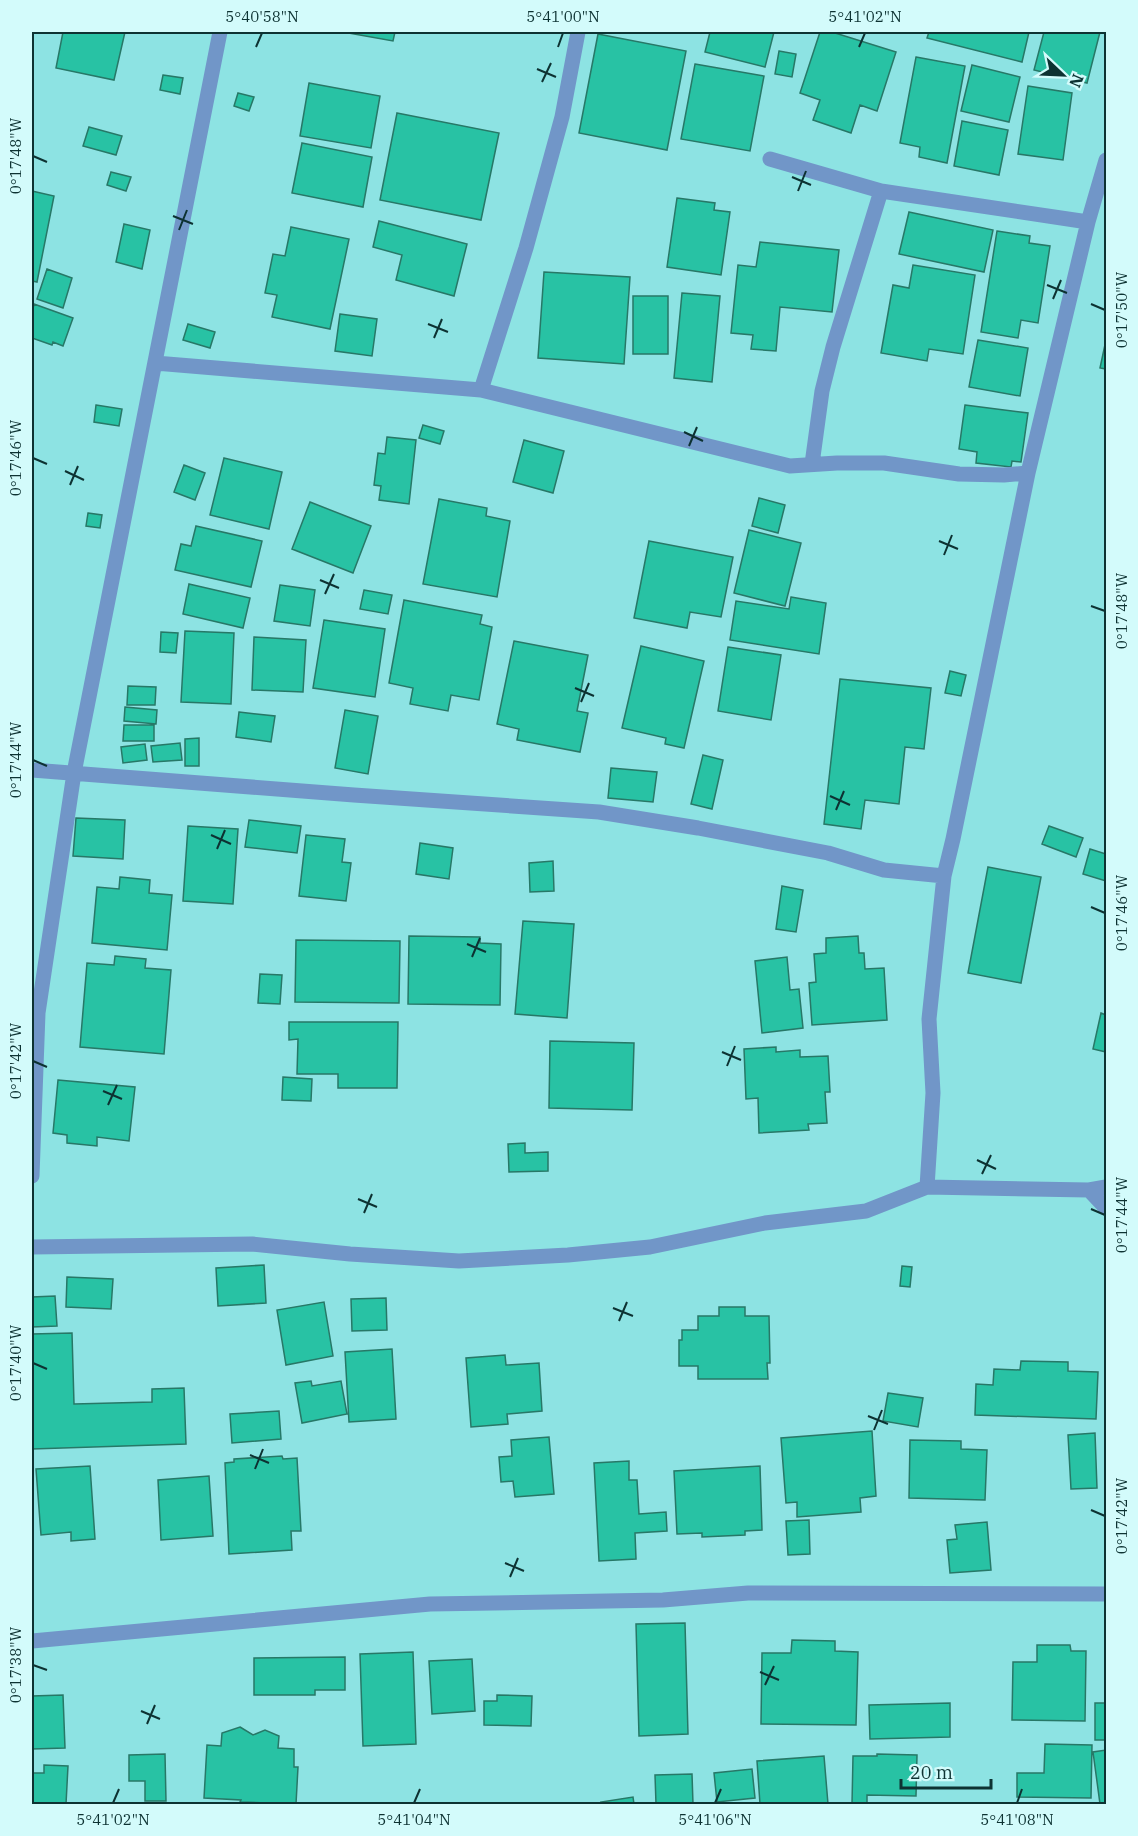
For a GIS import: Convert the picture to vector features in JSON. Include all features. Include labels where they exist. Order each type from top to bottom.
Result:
[{"type":"street","points":[[32,1176],[38,1013],[74,773],[220,32]]},
{"type":"street","points":[[481,390],[526,248],[562,117],[578,32]]},
{"type":"street","points":[[770,159],[881,191],[1088,222]]},
{"type":"street","points":[[927,1186],[933,1093],[929,1019],[944,876],[956,828],[1028,473],[1088,222],[1107,160]]},
{"type":"street","points":[[812,464],[822,391],[832,347],[881,191]]},
{"type":"street","points":[[155,363],[481,390],[790,466],[884,463],[959,474],[1028,473]]},
{"type":"street","points":[[32,770],[599,812],[828,853],[884,870],[944,876]]},
{"type":"street","points":[[32,1247],[252,1245],[459,1261],[557,1256],[650,1247],[765,1223],[866,1210],[927,1186],[1089,1190],[1107,1187]]},
{"type":"street","points":[[1089,1190],[1107,1208]]},
{"type":"street","points":[[32,1641],[430,1604],[663,1600],[748,1593],[1107,1594]]},
{"type":"building","points":[[63,32],[125,32],[114,80],[56,68]]},
{"type":"building","points":[[343,32],[395,32],[393,41]]},
{"type":"building","points":[[710,32],[774,32],[765,67],[705,52]]},
{"type":"building","points":[[820,32],[832,32],[896,52],[877,111],[860,105],[851,133],[813,120],[820,100],[800,93]]},
{"type":"building","points":[[929,32],[1029,32],[1022,62],[927,38]]},
{"type":"building","points":[[1044,32],[1100,32],[1087,83],[1034,70]]},
{"type":"building","points":[[598,34],[686,51],[667,150],[579,133]]},
{"type":"building","points":[[779,51],[796,54],[792,77],[775,74]]},
{"type":"building","points":[[916,57],[965,66],[947,163],[919,157],[920,147],[900,143]]},
{"type":"building","points":[[695,64],[764,76],[750,151],[681,139]]},
{"type":"building","points":[[972,65],[1020,77],[1009,122],[961,111]]},
{"type":"building","points":[[163,75],[183,78],[180,94],[160,90]]},
{"type":"building","points":[[309,83],[380,96],[371,148],[300,136]]},
{"type":"building","points":[[1028,86],[1072,93],[1063,160],[1018,154]]},
{"type":"building","points":[[238,93],[254,97],[249,111],[234,106]]},
{"type":"building","points":[[397,113],[499,133],[481,220],[380,200]]},
{"type":"building","points":[[962,121],[1008,130],[999,175],[954,166]]},
{"type":"building","points":[[89,127],[122,136],[116,155],[83,146]]},
{"type":"building","points":[[302,143],[372,157],[363,207],[292,193]]},
{"type":"building","points":[[111,172],[131,177],[126,191],[107,185]]},
{"type":"building","points":[[32,191],[54,196],[37,282],[32,281]]},
{"type":"building","points":[[677,198],[715,203],[714,210],[730,212],[721,275],[667,267]]},
{"type":"building","points":[[909,212],[993,230],[984,272],[899,254]]},
{"type":"building","points":[[379,221],[467,244],[454,296],[396,280],[402,255],[373,247]]},
{"type":"building","points":[[124,224],[150,230],[142,269],[116,262]]},
{"type":"building","points":[[291,227],[349,239],[330,329],[272,317],[277,295],[265,293],[273,254],[285,256]]},
{"type":"building","points":[[997,231],[1030,236],[1029,243],[1050,246],[1038,323],[1021,320],[1018,338],[981,332]]},
{"type":"building","points":[[760,242],[839,250],[832,312],[780,307],[776,351],[751,349],[753,335],[731,333],[738,265],[756,267]]},
{"type":"building","points":[[913,265],[975,275],[963,354],[929,349],[927,361],[881,353],[893,285],[909,288]]},
{"type":"building","points":[[47,269],[72,278],[63,308],[37,299]]},
{"type":"building","points":[[544,272],[630,277],[624,364],[538,358]]},
{"type":"building","points":[[682,293],[720,296],[712,382],[674,378]]},
{"type":"building","points":[[633,296],[668,296],[668,354],[633,354]]},
{"type":"building","points":[[34,304],[73,318],[63,346],[32,338]]},
{"type":"building","points":[[340,314],[377,319],[372,356],[335,351]]},
{"type":"building","points":[[188,324],[215,332],[210,348],[183,340]]},
{"type":"building","points":[[978,340],[1028,348],[1020,396],[969,387]]},
{"type":"building","points":[[1106,340],[1106,369],[1100,368]]},
{"type":"building","points":[[96,405],[122,409],[119,426],[94,422]]},
{"type":"building","points":[[965,405],[1028,413],[1021,462],[1012,461],[1011,467],[976,463],[977,452],[959,449]]},
{"type":"building","points":[[423,425],[444,431],[440,444],[419,438]]},
{"type":"building","points":[[387,437],[416,440],[409,504],[379,500],[381,486],[374,485],[378,453],[385,454]]},
{"type":"building","points":[[524,440],[564,451],[553,493],[513,482]]},
{"type":"building","points":[[224,458],[282,472],[269,529],[210,515]]},
{"type":"building","points":[[184,465],[205,473],[195,500],[174,492]]},
{"type":"building","points":[[759,498],[785,505],[778,533],[752,526]]},
{"type":"building","points":[[439,499],[487,508],[486,516],[510,521],[497,597],[423,584]]},
{"type":"building","points":[[310,502],[371,526],[353,573],[292,549]]},
{"type":"building","points":[[88,513],[102,515],[100,528],[86,526]]},
{"type":"building","points":[[196,526],[262,541],[251,587],[175,570],[181,544],[191,546]]},
{"type":"building","points":[[749,530],[801,543],[785,606],[734,593]]},
{"type":"building","points":[[649,541],[733,557],[721,617],[690,612],[687,628],[634,618]]},
{"type":"building","points":[[189,584],[250,598],[243,628],[183,614]]},
{"type":"building","points":[[280,585],[315,590],[310,626],[274,621]]},
{"type":"building","points":[[364,590],[392,595],[388,614],[360,609]]},
{"type":"building","points":[[791,597],[826,603],[819,654],[730,640],[736,601],[789,609]]},
{"type":"building","points":[[404,600],[482,615],[480,624],[492,627],[479,700],[451,695],[448,711],[410,704],[413,688],[389,683]]},
{"type":"building","points":[[324,620],[385,629],[375,697],[313,688]]},
{"type":"building","points":[[185,631],[234,633],[231,704],[181,702]]},
{"type":"building","points":[[161,632],[178,633],[176,653],[160,652]]},
{"type":"building","points":[[254,637],[306,640],[303,692],[252,690]]},
{"type":"building","points":[[514,641],[588,655],[577,711],[588,713],[580,752],[517,740],[519,729],[497,724]]},
{"type":"building","points":[[641,646],[704,661],[684,748],[665,744],[666,738],[622,728]]},
{"type":"building","points":[[728,647],[781,655],[771,720],[718,711]]},
{"type":"building","points":[[950,671],[966,675],[961,696],[945,693]]},
{"type":"building","points":[[840,679],[931,688],[924,749],[905,747],[899,804],[865,800],[861,829],[824,824]]},
{"type":"building","points":[[128,686],[156,687],[155,705],[127,705]]},
{"type":"building","points":[[125,707],[157,710],[156,724],[124,721]]},
{"type":"building","points":[[345,710],[378,716],[368,774],[335,768]]},
{"type":"building","points":[[239,712],[275,716],[271,742],[236,737]]},
{"type":"building","points":[[124,725],[154,725],[154,741],[123,741]]},
{"type":"building","points":[[199,738],[199,766],[185,766],[185,739]]},
{"type":"building","points":[[180,743],[182,760],[153,762],[151,746]]},
{"type":"building","points":[[145,744],[147,760],[123,763],[121,747]]},
{"type":"building","points":[[703,755],[723,760],[712,809],[691,804]]},
{"type":"building","points":[[611,768],[657,772],[653,802],[608,798]]},
{"type":"building","points":[[76,818],[125,820],[123,859],[73,856]]},
{"type":"building","points":[[249,820],[301,826],[297,853],[245,847]]},
{"type":"building","points":[[188,826],[238,829],[233,904],[183,901]]},
{"type":"building","points":[[1049,826],[1083,838],[1076,857],[1042,844]]},
{"type":"building","points":[[306,835],[345,839],[342,862],[351,863],[346,901],[299,896]]},
{"type":"building","points":[[420,843],[453,848],[449,879],[416,874]]},
{"type":"building","points":[[1090,849],[1106,854],[1106,881],[1083,874]]},
{"type":"building","points":[[553,861],[554,891],[530,892],[529,863]]},
{"type":"building","points":[[988,867],[1041,877],[1021,983],[968,973]]},
{"type":"building","points":[[120,877],[150,880],[149,893],[172,895],[167,950],[92,943],[97,887],[119,889]]},
{"type":"building","points":[[782,886],[803,890],[796,932],[776,929]]},
{"type":"building","points":[[523,921],[574,924],[567,1018],[515,1014]]},
{"type":"building","points":[[409,936],[480,937],[480,943],[501,944],[500,1005],[408,1004]]},
{"type":"building","points":[[858,936],[859,953],[864,953],[865,969],[884,968],[887,1020],[812,1025],[809,983],[816,982],[814,954],[826,953],[826,938]]},
{"type":"building","points":[[296,940],[400,941],[399,1003],[295,1002]]},
{"type":"building","points":[[115,956],[146,959],[145,968],[171,970],[164,1054],[80,1047],[87,963],[114,965]]},
{"type":"building","points":[[787,957],[790,990],[799,989],[803,1028],[762,1033],[755,961]]},
{"type":"building","points":[[260,974],[282,975],[280,1004],[258,1003]]},
{"type":"building","points":[[1101,1013],[1106,1015],[1106,1052],[1093,1049]]},
{"type":"building","points":[[289,1022],[398,1022],[397,1088],[338,1088],[338,1074],[297,1074],[298,1039],[289,1040]]},
{"type":"building","points":[[550,1041],[634,1043],[632,1110],[549,1108]]},
{"type":"building","points":[[776,1047],[776,1052],[800,1050],[800,1057],[828,1056],[830,1092],[825,1092],[827,1123],[808,1124],[809,1130],[759,1133],[758,1098],[746,1099],[744,1049]]},
{"type":"building","points":[[283,1077],[312,1079],[311,1101],[282,1100]]},
{"type":"building","points":[[58,1080],[135,1087],[129,1141],[97,1137],[97,1146],[67,1143],[67,1135],[53,1133]]},
{"type":"building","points":[[525,1143],[525,1153],[548,1152],[548,1171],[509,1172],[508,1144]]},
{"type":"building","points":[[264,1265],[266,1303],[218,1306],[216,1268]]},
{"type":"building","points":[[902,1266],[912,1267],[910,1287],[900,1286]]},
{"type":"building","points":[[67,1277],[113,1279],[111,1309],[66,1307]]},
{"type":"building","points":[[55,1296],[57,1326],[32,1327],[32,1297]]},
{"type":"building","points":[[386,1298],[387,1330],[352,1331],[351,1299]]},
{"type":"building","points":[[324,1302],[333,1356],[286,1365],[277,1310]]},
{"type":"building","points":[[719,1307],[745,1307],[745,1316],[769,1316],[768,1379],[698,1379],[698,1366],[679,1366],[679,1340],[682,1340],[682,1330],[698,1330],[698,1316],[719,1316]]},
{"type":"building","points":[[72,1333],[74,1404],[152,1402],[152,1389],[184,1388],[186,1444],[32,1449],[32,1334]]},
{"type":"building","points":[[392,1349],[396,1419],[349,1422],[345,1352]]},
{"type":"building","points":[[505,1355],[506,1365],[539,1363],[542,1411],[507,1414],[508,1424],[471,1427],[466,1358]]},
{"type":"building","points":[[1021,1361],[1068,1362],[1068,1371],[1098,1372],[1096,1419],[975,1415],[976,1384],[993,1385],[994,1369],[1020,1370]]},
{"type":"building","points":[[311,1381],[312,1386],[341,1381],[347,1414],[302,1423],[295,1383]]},
{"type":"building","points":[[888,1393],[923,1398],[918,1427],[883,1421]]},
{"type":"building","points":[[279,1411],[281,1439],[232,1443],[230,1414]]},
{"type":"building","points":[[872,1431],[876,1496],[860,1498],[861,1512],[797,1517],[797,1502],[786,1503],[781,1438]]},
{"type":"building","points":[[1095,1433],[1097,1488],[1071,1489],[1068,1435]]},
{"type":"building","points":[[549,1437],[554,1494],[515,1497],[513,1481],[501,1482],[499,1457],[512,1456],[511,1440]]},
{"type":"building","points":[[910,1440],[961,1441],[961,1449],[987,1450],[985,1500],[909,1498]]},
{"type":"building","points":[[282,1456],[283,1459],[297,1458],[301,1531],[291,1531],[292,1550],[229,1554],[225,1463],[234,1462],[234,1459]]},
{"type":"building","points":[[629,1461],[629,1480],[637,1480],[639,1514],[666,1512],[667,1531],[635,1533],[636,1559],[599,1561],[594,1463]]},
{"type":"building","points":[[90,1466],[95,1539],[71,1541],[71,1532],[41,1535],[36,1469]]},
{"type":"building","points":[[760,1466],[762,1530],[745,1531],[745,1535],[702,1537],[702,1533],[677,1534],[674,1471]]},
{"type":"building","points":[[209,1476],[213,1536],[161,1540],[158,1480]]},
{"type":"building","points":[[809,1520],[810,1554],[788,1555],[786,1521]]},
{"type":"building","points":[[987,1522],[991,1570],[950,1573],[947,1540],[957,1539],[955,1525]]},
{"type":"building","points":[[685,1623],[688,1734],[639,1736],[636,1624]]},
{"type":"building","points":[[792,1640],[835,1641],[835,1651],[858,1652],[856,1725],[761,1724],[762,1653],[791,1653]]},
{"type":"building","points":[[1037,1645],[1070,1645],[1071,1651],[1086,1651],[1085,1721],[1012,1720],[1013,1662],[1037,1662]]},
{"type":"building","points":[[413,1652],[416,1744],[363,1746],[360,1654]]},
{"type":"building","points":[[345,1657],[345,1690],[315,1690],[315,1695],[254,1695],[254,1658]]},
{"type":"building","points":[[472,1659],[475,1711],[432,1714],[429,1661]]},
{"type":"building","points":[[63,1695],[65,1748],[32,1749],[32,1696]]},
{"type":"building","points":[[497,1695],[532,1696],[531,1726],[484,1725],[484,1701],[497,1701]]},
{"type":"building","points":[[950,1703],[950,1737],[870,1739],[869,1705]]},
{"type":"building","points":[[1095,1703],[1106,1703],[1106,1740],[1095,1740]]},
{"type":"building","points":[[240,1727],[253,1735],[265,1730],[279,1736],[278,1748],[294,1749],[294,1767],[298,1767],[296,1804],[204,1798],[207,1745],[221,1746],[222,1733]]},
{"type":"building","points":[[1045,1744],[1092,1745],[1091,1798],[1017,1797],[1017,1773],[1044,1773]]},
{"type":"building","points":[[1106,1750],[1106,1804],[1100,1804],[1093,1752]]},
{"type":"building","points":[[165,1754],[166,1801],[145,1801],[145,1781],[129,1781],[129,1755]]},
{"type":"building","points":[[877,1754],[917,1755],[916,1796],[867,1795],[867,1804],[852,1804],[853,1756],[877,1756]]},
{"type":"building","points":[[824,1756],[828,1804],[760,1804],[757,1761]]},
{"type":"building","points":[[44,1765],[68,1766],[66,1804],[32,1804],[32,1773],[44,1773]]},
{"type":"building","points":[[752,1769],[755,1798],[717,1802],[714,1773]]},
{"type":"building","points":[[692,1774],[693,1804],[656,1804],[655,1775]]},
{"type":"building","points":[[633,1797],[634,1804],[602,1804],[601,1802]]}]
